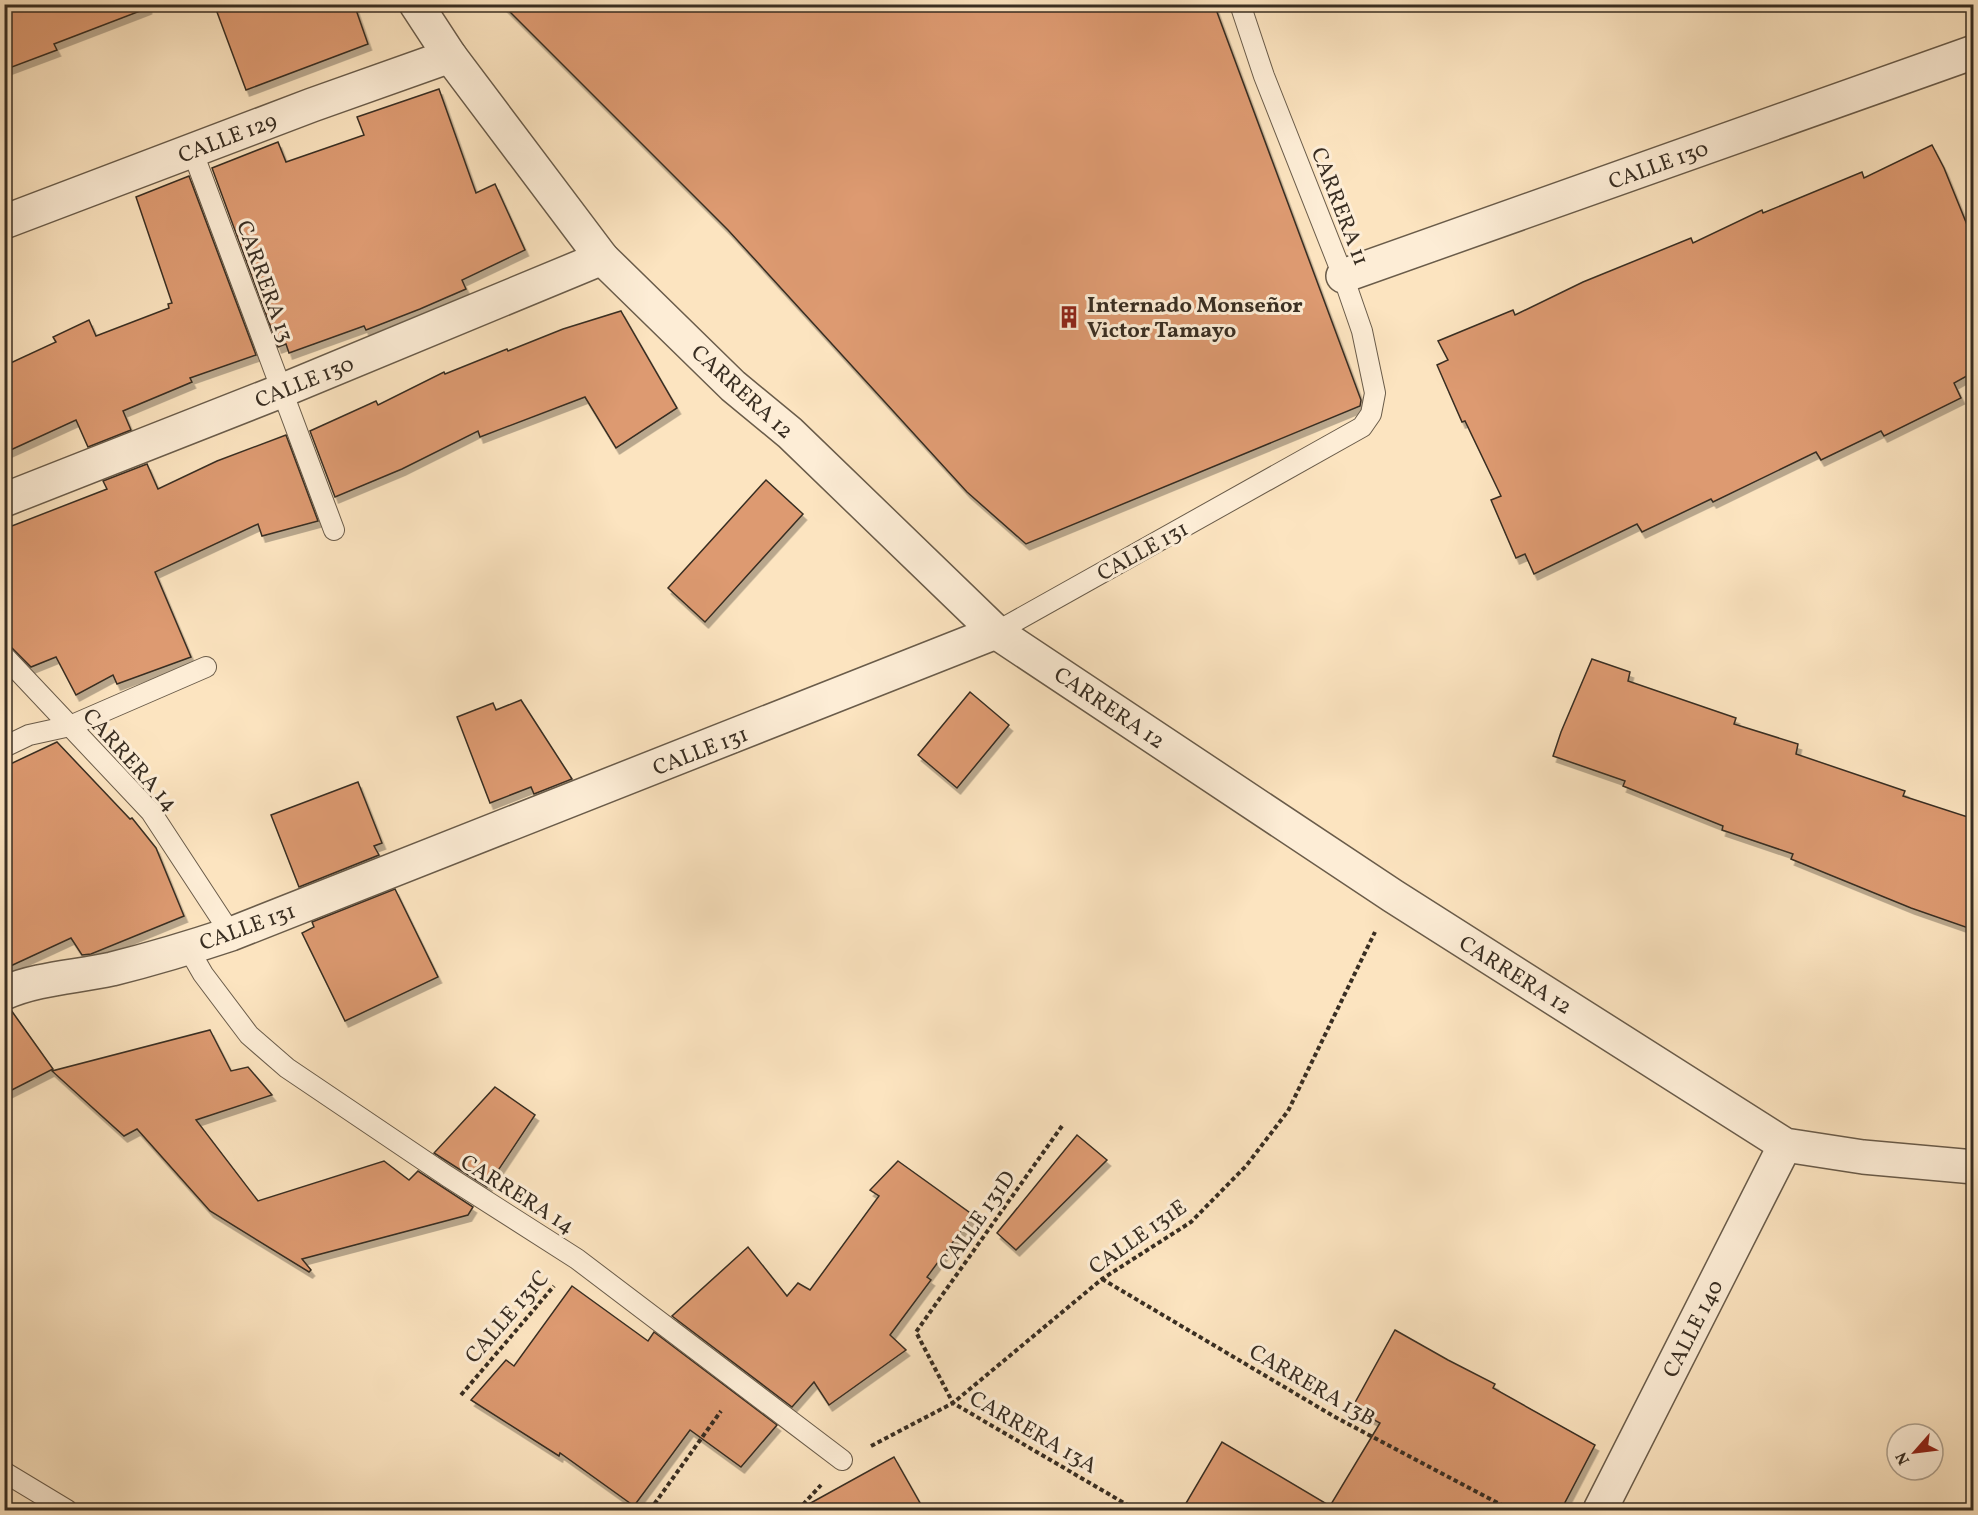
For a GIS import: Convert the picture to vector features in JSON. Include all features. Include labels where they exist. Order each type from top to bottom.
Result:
[{"type":"street","name":"CARRERA 12","points":[[416,4],[450,56],[602,258],[733,386],[790,433],[996,632],[1393,896],[1785,1145],[1863,1157],[1974,1167]]},
{"type":"street","name":"CALLE 130","points":[[1343,276],[1974,52]]},
{"type":"street","name":"CALLE 129","points":[[4,222],[192,150],[450,56]]},
{"type":"street","name":"CALLE 130","points":[[4,500],[281,391],[602,258]]},
{"type":"street","name":"CALLE 131","points":[[4,993],[19,987],[112,969],[231,934],[996,632]]},
{"type":"street","name":"CALLE 140","points":[[1600,1510],[1785,1145]]},
{"type":"lane","name":"CARRERA 11","points":[[1240,4],[1264,76],[1343,276],[1362,331],[1375,393],[1371,414],[1362,427]]},
{"type":"lane","name":"CARRERA 13","points":[[192,150],[334,530]]},
{"type":"lane","name":"CALLE 131","points":[[996,632],[1362,427]]},
{"type":"lane","name":"CARRERA 14","points":[[4,656],[151,812],[231,934]]},
{"type":"lane","points":[[4,747],[30,735],[70,726],[206,668]]},
{"type":"lane","name":"CARRERA 14","points":[[188,948],[203,974],[249,1035],[287,1068],[447,1176],[577,1259],[842,1461]]},
{"type":"lane","points":[[4,1472],[37,1503],[67,1510]]},
{"type":"path","name":"CALLE 131E","points":[[798,1510],[842,1461],[953,1403],[1102,1279],[1191,1222],[1246,1166],[1288,1111],[1393,896]]},
{"type":"path","name":"CALLE 131D","points":[[916,1332],[1062,1126]]},
{"type":"path","name":"CALLE 131C","points":[[461,1395],[577,1259]]},
{"type":"path","name":"CARRERA 13B","points":[[1102,1279],[1335,1417],[1512,1510]]},
{"type":"path","name":"CARRERA 13A","points":[[916,1332],[953,1403],[1136,1510]]},
{"type":"path","points":[[650,1510],[741,1383]]},
{"type":"building","points":[[4,4],[148,4],[148,8],[54,44],[57,50],[4,70]]},
{"type":"building","points":[[214,4],[354,4],[368,44],[246,90]]},
{"type":"building","name":"Internado Monseñor Victor Tamayo","points":[[502,4],[1214,4],[1361,400],[1360,406],[1026,544],[967,492],[728,230]]},
{"type":"building","points":[[439,89],[476,193],[495,184],[525,250],[462,280],[466,289],[420,309],[366,330],[364,326],[289,353],[286,344],[278,347],[212,168],[278,142],[286,162],[364,135],[357,117]]},
{"type":"building","points":[[1932,145],[1944,168],[1974,242],[1974,372],[1954,383],[1961,398],[1884,436],[1881,431],[1821,460],[1816,452],[1713,502],[1711,499],[1642,532],[1637,524],[1534,574],[1525,554],[1516,558],[1491,500],[1501,496],[1465,421],[1462,422],[1437,365],[1448,360],[1438,341],[1513,310],[1515,315],[1583,282],[1691,238],[1693,243],[1762,210],[1763,213],[1862,172],[1864,178]]},
{"type":"building","points":[[189,176],[256,355],[190,378],[192,382],[123,411],[131,430],[88,447],[76,420],[4,453],[4,366],[56,342],[53,337],[89,320],[96,336],[169,308],[168,304],[172,303],[136,197]]},
{"type":"building","points":[[621,311],[677,408],[616,448],[585,397],[480,437],[478,431],[402,469],[335,497],[310,431],[376,401],[378,405],[444,372],[445,374],[507,349],[508,351],[563,329]]},
{"type":"building","points":[[286,435],[318,521],[262,536],[258,524],[155,572],[191,657],[117,684],[113,675],[76,695],[56,657],[31,667],[10,646],[4,636],[4,529],[107,489],[103,481],[147,464],[158,489],[217,461]]},
{"type":"building","points":[[766,480],[803,514],[705,622],[668,588]]},
{"type":"building","points":[[1592,659],[1630,672],[1628,681],[1736,718],[1734,724],[1798,744],[1796,754],[1905,791],[1903,796],[1974,819],[1974,930],[1911,908],[1791,859],[1793,854],[1722,830],[1723,826],[1623,786],[1625,781],[1553,756]]},
{"type":"building","points":[[970,692],[1009,725],[957,788],[918,755]]},
{"type":"building","points":[[521,700],[572,779],[534,794],[531,787],[490,803],[457,717],[493,703],[496,710]]},
{"type":"building","points":[[57,742],[130,819],[132,818],[156,848],[184,916],[91,954],[82,955],[71,938],[4,969],[4,767]]},
{"type":"building","points":[[358,782],[382,843],[374,846],[379,855],[299,887],[271,815]]},
{"type":"building","points":[[395,889],[438,977],[345,1021],[302,933],[314,927],[312,922]]},
{"type":"building","points":[[11,1010],[53,1069],[4,1094],[4,1011]]},
{"type":"building","points":[[210,1030],[231,1071],[248,1067],[272,1095],[196,1120],[258,1201],[384,1161],[409,1180],[418,1171],[473,1207],[468,1215],[302,1259],[311,1270],[309,1272],[210,1211],[137,1129],[124,1136],[52,1071]]},
{"type":"building","points":[[495,1087],[535,1115],[487,1187],[434,1153]]},
{"type":"building","points":[[1077,1135],[1107,1160],[1016,1250],[997,1233]]},
{"type":"building","points":[[898,1161],[973,1215],[927,1277],[931,1280],[890,1335],[906,1350],[829,1405],[814,1382],[792,1407],[672,1316],[748,1247],[787,1296],[798,1283],[810,1290],[879,1196],[870,1190]]},
{"type":"building","points":[[572,1286],[648,1341],[654,1332],[777,1425],[741,1467],[690,1430],[634,1506],[560,1453],[559,1456],[471,1400],[506,1360],[514,1366]]},
{"type":"building","points":[[1395,1330],[1495,1384],[1493,1388],[1595,1445],[1561,1510],[1182,1510],[1222,1442],[1330,1506],[1380,1423],[1352,1408]]},
{"type":"building","points":[[894,1457],[924,1510],[798,1510]]},
{"type":"place","name":"Internado Monseñor Victor Tamayo","points":[[1069,317]]}]
